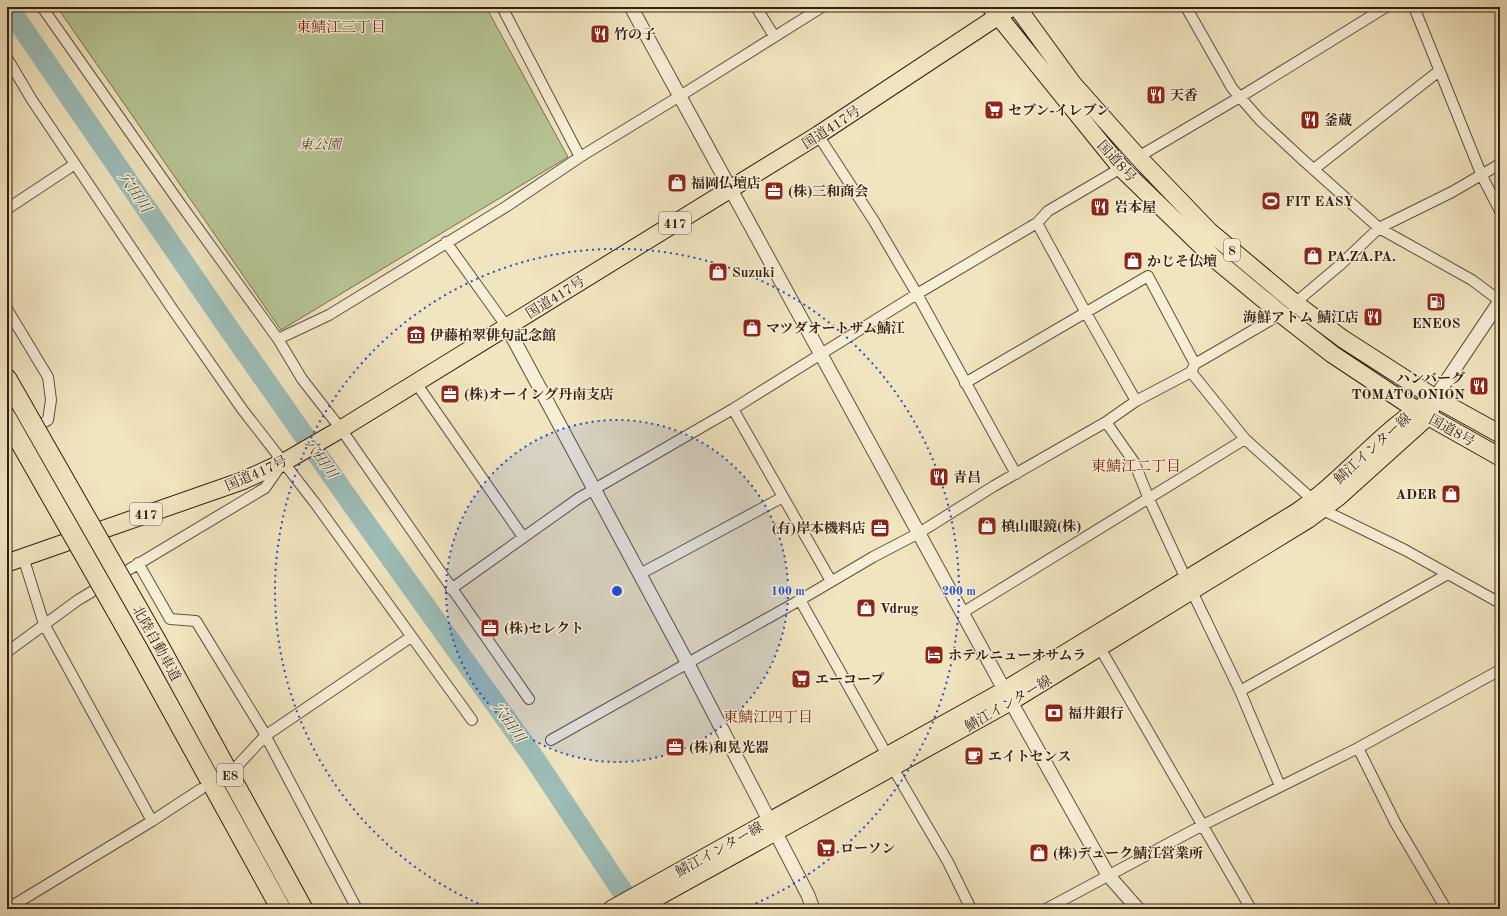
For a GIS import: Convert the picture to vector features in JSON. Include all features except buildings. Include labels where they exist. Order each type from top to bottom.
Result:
[{"type":"highway","name":"国道417号","points":[[7,563],[229,486],[284,462],[338,431],[818,135],[994,12],[1012,7]]},
{"type":"highway","name":"国道8号","points":[[1017,7],[1073,84],[1138,157],[1209,231],[1295,303],[1343,339],[1435,398],[1500,434]]},
{"type":"highway","name":"国道8号","points":[[994,12],[1121,168],[1216,260],[1332,354],[1421,413],[1500,457]]},
{"type":"highway","name":"北陸自動車道","points":[[7,380],[157,642],[303,909]]},
{"type":"highway","name":"北陸自動車道","points":[[7,419],[139,651],[281,909]]},
{"type":"highway","points":[[152,675],[187,748],[271,909]]},
{"type":"main road","name":"鯖江インター線","points":[[1007,696],[1189,586],[1318,505],[1421,413],[1435,398]]},
{"type":"main road","name":"鯖江インター線","points":[[610,909],[653,893],[1007,696],[1100,648],[1189,586]]},
{"type":"main road","name":"鯖江インター線","points":[[638,909],[653,893]]},
{"type":"street","points":[[42,7],[179,202],[278,339],[302,379],[338,431],[529,699]]},
{"type":"street","points":[[502,7],[580,157]]},
{"type":"street","points":[[631,7],[1007,696],[1108,875],[1138,909]]},
{"type":"street","points":[[756,7],[774,36]]},
{"type":"street","points":[[278,339],[329,315],[506,206],[580,157],[764,45],[774,36],[822,7]]},
{"type":"street","points":[[1186,7],[1232,88],[1260,120],[1379,228],[1472,280],[1500,301],[1435,398]]},
{"type":"street","points":[[1138,157],[1240,97],[1386,7]]},
{"type":"street","points":[[1414,7],[1482,176],[1500,211]]},
{"type":"street","points":[[7,58],[32,100],[175,313],[242,409],[284,462],[472,720]]},
{"type":"street","points":[[1314,170],[1439,71]]},
{"type":"street","points":[[818,135],[874,221],[917,294],[1016,474]]},
{"type":"street","points":[[7,209],[75,164]]},
{"type":"street","points":[[1295,303],[1340,265],[1379,228],[1482,176],[1500,164]]},
{"type":"street","points":[[451,589],[593,489],[733,409],[917,294],[1036,223],[1048,211],[1121,168]]},
{"type":"street","points":[[1036,223],[1086,314],[1136,400]]},
{"type":"street","points":[[446,242],[506,327],[687,662],[808,895],[813,909]]},
{"type":"street","points":[[965,383],[1086,314],[1148,276],[1193,368],[1245,439],[1318,505],[1405,550],[1500,603]]},
{"type":"street","points":[[7,309],[48,377],[51,400],[48,420],[7,444]]},
{"type":"street","points":[[551,740],[687,662],[800,600],[873,557],[919,533],[1016,474],[1106,422],[1136,400],[1193,368],[1281,314]]},
{"type":"street","points":[[416,383],[523,537]]},
{"type":"street","points":[[733,409],[831,581]]},
{"type":"street","points":[[1106,422],[1134,462],[1149,499],[1189,586],[1240,691],[1280,786]]},
{"type":"street","points":[[962,613],[1245,439]]},
{"type":"street","points":[[7,652],[78,600],[265,488],[284,462]]},
{"type":"street","points":[[640,574],[783,497]]},
{"type":"street","points":[[23,557],[44,624],[152,821]]},
{"type":"street","points":[[138,563],[170,619],[196,620],[265,736],[357,909]]},
{"type":"street","points":[[1240,691],[1448,574]]},
{"type":"street","points":[[800,600],[948,862],[971,909]]},
{"type":"street","points":[[238,765],[265,736],[411,637]]},
{"type":"street","points":[[1100,648],[1251,909]]},
{"type":"street","points":[[1046,909],[1203,825],[1358,748],[1500,670]]},
{"type":"street","points":[[1358,748],[1396,824],[1446,909]]},
{"type":"street","points":[[7,909],[152,821],[201,789]]},
{"type":"green space","name":"東公園","points":[[57,7],[486,7],[568,157],[281,330]]},
{"type":"waterway","name":"穴田川","points":[[8,7],[225,323],[357,511],[532,755],[634,909]]},
{"type":"place","name":"竹の子","points":[[600,34]]},
{"type":"place","name":"天香","points":[[1156,95]]},
{"type":"place","name":"セブン-イレブン","points":[[994,110]]},
{"type":"place","name":"釜蔵","points":[[1310,120]]},
{"type":"place","name":"福岡仏壇店","points":[[677,183]]},
{"type":"place","name":"(株)三和商会","points":[[774,191]]},
{"type":"place","name":"FIT EASY","points":[[1271,201]]},
{"type":"place","name":"岩本屋","points":[[1100,207]]},
{"type":"place","name":"PA.ZA.PA.","points":[[1313,256]]},
{"type":"place","name":"かじそ仏壇","points":[[1133,261]]},
{"type":"place","name":"Suzuki","points":[[718,272]]},
{"type":"place","name":"ENEOS","points":[[1436,302]]},
{"type":"place","name":"海鮮アトム 鯖江店","points":[[1373,317]]},
{"type":"place","name":"マツダオートザム鯖江","points":[[752,328]]},
{"type":"place","name":"伊藤柏翠俳句記念館","points":[[416,335]]},
{"type":"place","name":"ハンバーグ TOMATO ONION","points":[[1479,386]]},
{"type":"place","name":"(株)オーイング丹南支店","points":[[450,394]]},
{"type":"place","name":"青昌","points":[[939,477]]},
{"type":"place","name":"ADER","points":[[1451,494]]},
{"type":"place","name":"槙山眼鏡(株)","points":[[987,526]]},
{"type":"place","name":"(有)岸本機料店","points":[[880,528]]},
{"type":"place","name":"Vdrug","points":[[866,608]]},
{"type":"place","name":"(株)セレクト","points":[[490,628]]},
{"type":"place","name":"ホテルニューオサムラ","points":[[934,655]]},
{"type":"place","name":"エーコープ","points":[[801,679]]},
{"type":"place","name":"福井銀行","points":[[1054,713]]},
{"type":"place","name":"(株)和晃光器","points":[[675,747]]},
{"type":"place","name":"エイトセンス","points":[[974,756]]},
{"type":"place","name":"ローソン","points":[[826,848]]},
{"type":"place","name":"(株)デューク鯖江営業所","points":[[1039,853]]},
{"type":"district","name":"東鯖江三丁目","points":[[341,27]]},
{"type":"district","name":"東鯖江二丁目","points":[[1136,466]]},
{"type":"district","name":"東鯖江四丁目","points":[[768,717]]}]
